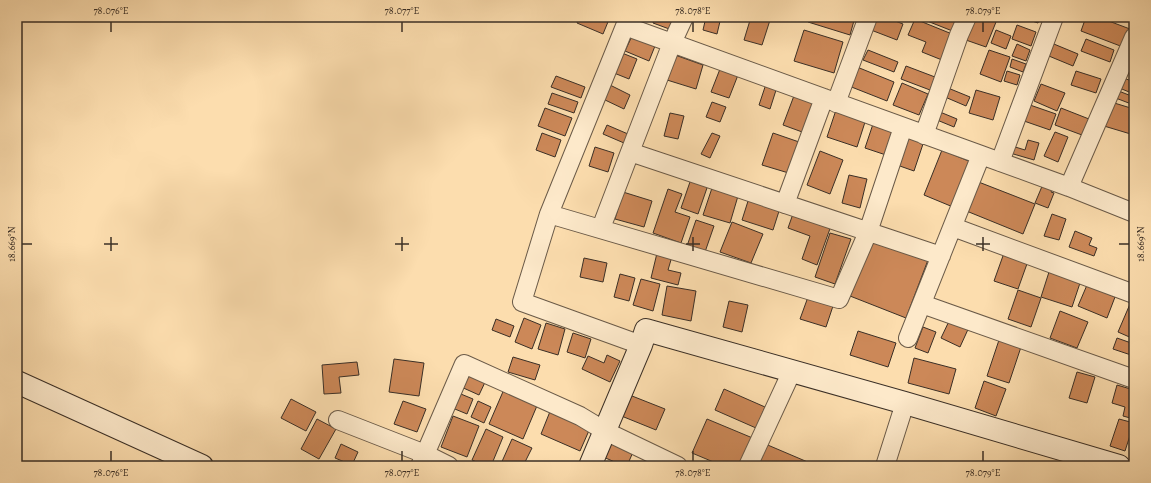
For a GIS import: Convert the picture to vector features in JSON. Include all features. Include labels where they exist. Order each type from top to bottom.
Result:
[{"type":"street","points":[[601,228],[672,44],[684,17]]},
{"type":"street","points":[[785,204],[868,17]]},
{"type":"street","points":[[924,135],[959,35],[967,17]]},
{"type":"street","points":[[1000,162],[1054,17]]},
{"type":"street","points":[[641,345],[522,302],[549,214],[625,26],[1069,187],[1134,213]]},
{"type":"street","points":[[1069,187],[1134,37]]},
{"type":"street","points":[[549,214],[839,299],[868,232],[903,127]]},
{"type":"street","points":[[630,152],[941,256]]},
{"type":"street","points":[[908,338],[981,155]]},
{"type":"street","points":[[953,227],[1134,294]]},
{"type":"street","points":[[922,304],[1134,379]]},
{"type":"street","points":[[590,466],[646,330],[906,403],[1119,466]]},
{"type":"street","points":[[423,460],[464,364],[580,416],[605,431],[678,466]]},
{"type":"street","points":[[748,466],[792,371]]},
{"type":"street","points":[[17,382],[202,466]]},
{"type":"street","points":[[885,466],[906,403]]},
{"type":"street","points":[[338,420],[423,460],[449,466]]},
{"type":"street","points":[[1129,466],[1134,456]]},
{"type":"building","points":[[579,17],[610,17],[603,34],[577,23]]},
{"type":"building","points":[[655,17],[677,17],[672,30],[653,23]]},
{"type":"building","points":[[706,17],[721,17],[717,34],[703,30]]},
{"type":"building","points":[[751,17],[771,17],[762,45],[744,40]]},
{"type":"building","points":[[809,17],[855,17],[850,35],[808,22]]},
{"type":"building","points":[[876,17],[885,17],[903,24],[897,40],[871,30]]},
{"type":"building","points":[[917,17],[961,17],[955,32]]},
{"type":"building","points":[[972,17],[985,17],[996,22],[986,47],[963,39]]},
{"type":"building","points":[[1020,17],[1040,17],[1038,23]]},
{"type":"building","points":[[1086,17],[1098,17],[1130,29],[1123,47],[1081,31]]},
{"type":"building","points":[[915,19],[952,34],[942,60],[922,52],[926,42],[908,35]]},
{"type":"building","points":[[1017,25],[1036,32],[1031,46],[1012,39]]},
{"type":"building","points":[[804,30],[843,42],[834,73],[794,61]]},
{"type":"building","points":[[996,30],[1011,36],[1006,49],[991,43]]},
{"type":"building","points":[[632,36],[655,46],[649,61],[625,51]]},
{"type":"building","points":[[1086,39],[1114,50],[1110,62],[1081,51]]},
{"type":"building","points":[[1049,42],[1078,54],[1073,66],[1044,54]]},
{"type":"building","points":[[1017,44],[1030,50],[1026,61],[1012,56]]},
{"type":"building","points":[[868,50],[898,62],[894,72],[863,60]]},
{"type":"building","points":[[989,50],[1010,57],[1001,82],[980,74]]},
{"type":"building","points":[[622,53],[637,59],[629,79],[614,73]]},
{"type":"building","points":[[675,55],[703,65],[696,89],[667,80]]},
{"type":"building","points":[[1012,59],[1026,64],[1023,72],[1010,67]]},
{"type":"building","points":[[906,66],[935,77],[930,90],[901,79]]},
{"type":"building","points":[[857,67],[894,82],[887,101],[849,86]]},
{"type":"building","points":[[720,69],[738,75],[729,98],[711,92]]},
{"type":"building","points":[[1007,71],[1020,75],[1017,85],[1004,81]]},
{"type":"building","points":[[1076,71],[1101,79],[1096,93],[1071,85]]},
{"type":"building","points":[[556,76],[585,87],[581,98],[551,87]]},
{"type":"building","points":[[1121,77],[1134,82],[1134,94],[1117,87]]},
{"type":"building","points":[[902,83],[928,94],[919,115],[893,105]]},
{"type":"building","points":[[766,84],[777,87],[770,109],[759,105]]},
{"type":"building","points":[[1041,84],[1065,93],[1057,111],[1034,101]]},
{"type":"building","points":[[610,85],[630,95],[624,109],[603,99]]},
{"type":"building","points":[[948,88],[970,97],[966,106],[945,97]]},
{"type":"building","points":[[976,90],[1000,97],[993,120],[969,113]]},
{"type":"building","points":[[1116,90],[1134,97],[1134,105],[1113,97]]},
{"type":"building","points":[[552,93],[578,102],[574,113],[548,104]]},
{"type":"building","points":[[795,93],[817,101],[805,133],[783,125]]},
{"type":"building","points":[[712,102],[726,107],[720,122],[706,117]]},
{"type":"building","points":[[1111,102],[1134,109],[1134,135],[1104,126]]},
{"type":"building","points":[[1030,105],[1056,114],[1050,130],[1024,121]]},
{"type":"building","points":[[545,108],[572,118],[565,136],[538,126]]},
{"type":"building","points":[[1061,108],[1089,119],[1082,135],[1055,125]]},
{"type":"building","points":[[836,110],[866,119],[857,147],[827,137]]},
{"type":"building","points":[[940,112],[957,119],[954,127],[937,120]]},
{"type":"building","points":[[670,113],[684,116],[678,139],[664,136]]},
{"type":"building","points":[[874,121],[895,128],[886,155],[865,148]]},
{"type":"building","points":[[607,125],[628,134],[624,143],[603,134]]},
{"type":"building","points":[[1055,132],[1068,137],[1058,162],[1044,156]]},
{"type":"building","points":[[542,133],[561,140],[555,157],[536,150]]},
{"type":"building","points":[[712,133],[720,136],[710,158],[701,154]]},
{"type":"building","points":[[773,133],[802,143],[792,174],[762,165]]},
{"type":"building","points":[[907,135],[924,141],[914,171],[897,165]]},
{"type":"building","points":[[1028,140],[1039,143],[1034,160],[1010,153],[1012,146],[1025,150]]},
{"type":"building","points":[[595,147],[614,153],[608,172],[589,166]]},
{"type":"building","points":[[942,150],[971,162],[953,207],[924,195]]},
{"type":"building","points":[[820,151],[843,160],[830,194],[807,185]]},
{"type":"building","points":[[849,175],[867,179],[860,208],[842,203]]},
{"type":"building","points":[[691,179],[708,185],[698,214],[681,208]]},
{"type":"building","points":[[976,181],[1035,204],[1023,234],[964,210]]},
{"type":"building","points":[[1043,184],[1053,188],[1051,192],[1054,193],[1048,208],[1035,203]]},
{"type":"building","points":[[712,188],[738,196],[730,223],[703,215]]},
{"type":"building","points":[[668,189],[682,194],[675,212],[690,217],[681,243],[653,233]]},
{"type":"building","points":[[623,192],[652,201],[644,227],[615,219]]},
{"type":"building","points":[[749,198],[780,208],[773,230],[742,220]]},
{"type":"building","points":[[794,211],[832,223],[817,265],[802,259],[810,236],[788,228]]},
{"type":"building","points":[[1052,214],[1066,219],[1059,240],[1044,236]]},
{"type":"building","points":[[696,220],[714,226],[705,252],[687,246]]},
{"type":"building","points":[[732,222],[763,234],[751,263],[720,252]]},
{"type":"building","points":[[1075,231],[1092,238],[1089,245],[1097,248],[1094,256],[1069,247]]},
{"type":"building","points":[[830,233],[851,239],[835,284],[815,277]]},
{"type":"building","points":[[872,238],[928,260],[906,318],[850,296]]},
{"type":"building","points":[[658,249],[673,253],[668,270],[681,273],[678,285],[651,278]]},
{"type":"building","points":[[1004,253],[1028,261],[1018,289],[994,281]]},
{"type":"building","points":[[584,258],[607,263],[603,282],[580,277]]},
{"type":"building","points":[[1049,272],[1080,283],[1072,307],[1041,297]]},
{"type":"building","points":[[620,274],[635,278],[629,301],[614,297]]},
{"type":"building","points":[[641,279],[660,284],[653,311],[633,305]]},
{"type":"building","points":[[1087,285],[1115,297],[1107,318],[1078,306]]},
{"type":"building","points":[[667,286],[696,291],[691,321],[662,315]]},
{"type":"building","points":[[1018,290],[1041,298],[1031,327],[1008,319]]},
{"type":"building","points":[[808,297],[833,306],[826,327],[800,319]]},
{"type":"building","points":[[729,301],[748,305],[742,332],[723,327]]},
{"type":"building","points":[[1130,304],[1134,305],[1134,339],[1118,332]]},
{"type":"building","points":[[1060,311],[1088,322],[1077,348],[1050,338]]},
{"type":"building","points":[[951,317],[970,325],[960,347],[941,338]]},
{"type":"building","points":[[524,318],[541,325],[532,349],[515,342]]},
{"type":"building","points":[[496,319],[514,326],[510,337],[492,330]]},
{"type":"building","points":[[546,323],[565,329],[558,355],[538,349]]},
{"type":"building","points":[[923,327],[936,332],[928,353],[915,348]]},
{"type":"building","points":[[858,331],[896,343],[888,367],[850,355]]},
{"type":"building","points":[[573,333],[591,339],[585,358],[567,352]]},
{"type":"building","points":[[1117,338],[1134,344],[1134,356],[1113,349]]},
{"type":"building","points":[[999,340],[1021,347],[1009,383],[987,376]]},
{"type":"building","points":[[607,355],[620,361],[610,382],[582,369],[588,356],[604,363]]},
{"type":"building","points":[[513,357],[540,365],[535,380],[508,372]]},
{"type":"building","points":[[914,358],[956,369],[949,394],[908,383]]},
{"type":"building","points":[[394,359],[424,363],[419,396],[389,392]]},
{"type":"building","points":[[357,362],[359,375],[339,377],[341,393],[324,394],[322,365]]},
{"type":"building","points":[[467,369],[487,378],[479,395],[459,386]]},
{"type":"building","points":[[1077,372],[1095,377],[1087,403],[1069,398]]},
{"type":"building","points":[[984,381],[1006,389],[996,416],[975,408]]},
{"type":"building","points":[[1117,385],[1134,390],[1134,419],[1123,416],[1125,407],[1112,403]]},
{"type":"building","points":[[505,387],[539,401],[523,439],[489,424]]},
{"type":"building","points":[[724,389],[765,407],[756,428],[715,410]]},
{"type":"building","points":[[456,392],[473,399],[467,414],[450,407]]},
{"type":"building","points":[[627,394],[665,409],[656,430],[619,415]]},
{"type":"building","points":[[291,399],[316,412],[306,431],[281,418]]},
{"type":"building","points":[[403,401],[426,409],[417,432],[394,424]]},
{"type":"building","points":[[478,401],[491,407],[484,423],[471,417]]},
{"type":"building","points":[[551,409],[591,426],[580,451],[541,434]]},
{"type":"building","points":[[453,416],[479,426],[467,457],[441,447]]},
{"type":"building","points":[[317,419],[336,429],[319,459],[301,449]]},
{"type":"building","points":[[707,419],[755,439],[744,466],[723,466],[692,453]]},
{"type":"building","points":[[1119,419],[1134,423],[1125,451],[1110,446]]},
{"type":"building","points":[[486,429],[503,437],[491,466],[486,466],[472,460]]},
{"type":"building","points":[[512,439],[532,448],[523,466],[500,466]]},
{"type":"building","points":[[608,441],[633,452],[627,466],[601,456]]},
{"type":"building","points":[[763,443],[810,463],[809,466],[753,466]]},
{"type":"building","points":[[341,444],[358,452],[352,465],[335,458]]}]
